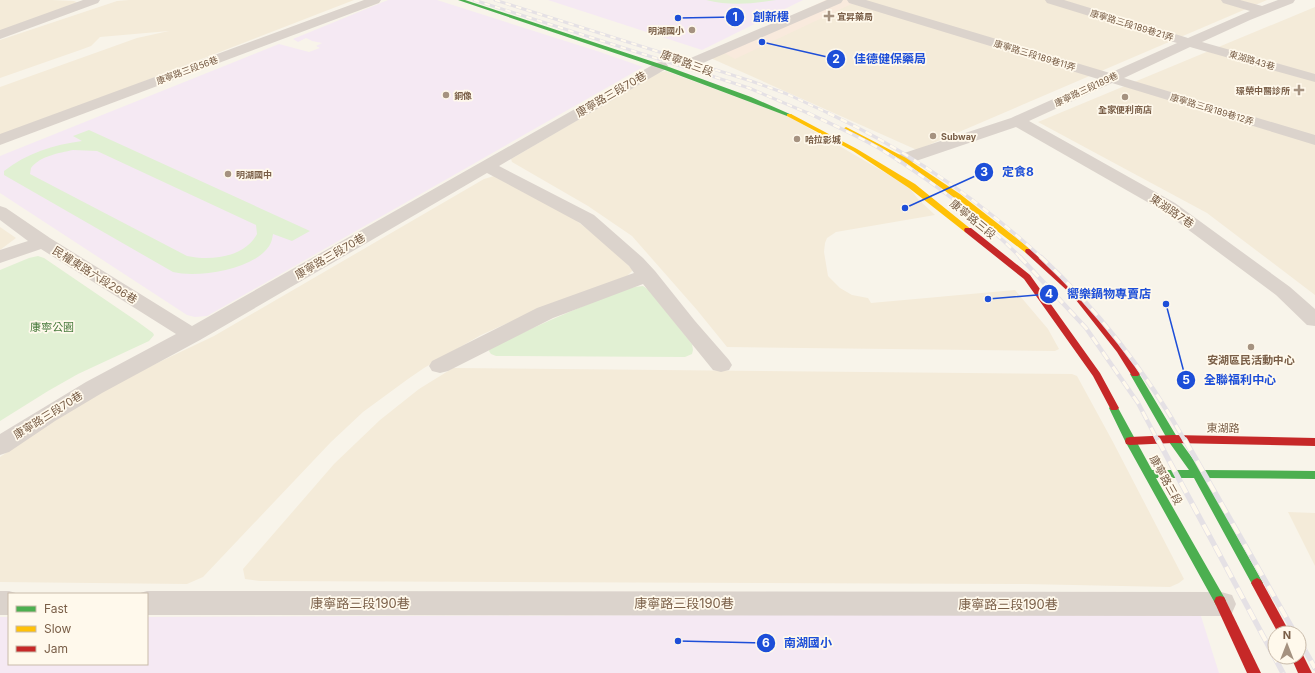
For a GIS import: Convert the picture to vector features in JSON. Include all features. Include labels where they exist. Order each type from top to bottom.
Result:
[{"type":"main road","name":"康寧路三段","points":[[460,0],[661,66],[744,96],[800,120],[874,162],[912,186],[1027,277],[1097,375],[1130,441],[1150,474],[1221,604],[1254,673]]},
{"type":"main road","name":"康寧路三段","points":[[835,124],[904,159],[957,196],[1019,242],[1075,293],[1121,351],[1173,439],[1199,476],[1280,625]]},
{"type":"main road","name":"東湖路","points":[[1130,441],[1173,439],[1315,442]]},
{"type":"main road","points":[[1150,474],[1199,476],[1315,475]]},
{"type":"street","points":[[0,35],[94,0]]},
{"type":"street","name":"康寧路三段56巷","points":[[0,140],[374,0]]},
{"type":"street","points":[[692,64],[837,0]]},
{"type":"street","name":"康寧路三段189巷11弄","points":[[853,0],[1110,78]]},
{"type":"street","name":"康寧路三段189巷21弄","points":[[1051,0],[1190,43]]},
{"type":"street","points":[[1227,0],[1264,11]]},
{"type":"street","name":"康寧路三段189巷","points":[[904,159],[1017,121],[1246,17],[1289,0]]},
{"type":"street","name":"東湖路43巷","points":[[1190,43],[1315,78]]},
{"type":"street","name":"康寧路三段70巷","points":[[0,446],[34,421],[116,373],[192,336],[661,66]]},
{"type":"street","name":"康寧路三段189巷12弄","points":[[1110,78],[1315,140]]},
{"type":"street","name":"東湖路7巷","points":[[1017,121],[1169,207],[1283,291],[1315,320]]},
{"type":"street","points":[[486,166],[519,182],[587,220],[636,262],[648,275],[687,326],[721,365]]},
{"type":"street","name":"民權東路六段296巷","points":[[0,212],[43,242],[192,336]]},
{"type":"street","points":[[0,257],[43,242]]},
{"type":"street","points":[[440,366],[545,313],[648,275]]},
{"type":"street","name":"康寧路三段190巷","points":[[148,603],[1221,604]]},
{"type":"shaded area","points":[[0,0],[52,0],[74,1],[78,3],[0,32]]},
{"type":"shaded area","points":[[354,0],[0,137],[0,87],[137,38],[169,31],[100,37],[91,46],[0,78],[0,40],[117,1]]},
{"type":"shaded area","name":"明湖國中","points":[[388,0],[437,0],[643,67],[207,316],[195,317],[187,315],[0,193],[0,156],[279,44],[309,52],[320,48],[316,46],[322,43],[306,38],[298,42],[293,39]]},
{"type":"shaded area","name":"明湖國小","points":[[548,0],[803,0],[702,50]]},
{"type":"shaded area","points":[[826,0],[860,0],[735,59],[718,49]]},
{"type":"shaded area","points":[[839,0],[1267,0],[917,150],[706,56]]},
{"type":"shaded area","points":[[1315,7],[1315,295],[1207,213],[1038,122]]},
{"type":"shaded area","points":[[666,71],[788,116],[908,186],[918,199],[935,215],[836,232],[827,238],[824,252],[828,276],[840,288],[852,295],[868,298],[871,303],[1015,290],[1048,329],[1059,349],[1055,351],[727,347],[697,310],[632,236],[588,206],[512,162],[511,159],[658,73]]},
{"type":"shaded area","points":[[494,176],[572,217],[607,245],[633,270],[627,276],[535,311],[481,335],[408,379],[363,412],[331,442],[203,577],[187,584],[0,582],[0,457],[82,402],[153,365],[214,336],[484,179]]},
{"type":"shaded area","points":[[0,227],[16,238],[0,250]]},
{"type":"shaded area","points":[[453,368],[1072,374],[1077,376],[1184,579],[1170,587],[1025,584],[260,581],[245,579],[243,569],[334,464],[380,420],[419,389]]},
{"type":"shaded area","points":[[1288,512],[1315,513],[1315,566]]},
{"type":"shaded area","points":[[1200,613],[1219,673],[0,673],[0,617],[8,617],[8,665],[148,665],[148,617]]},
{"type":"green space","points":[[706,0],[776,0],[741,4]]},
{"type":"green space","points":[[89,130],[310,231],[292,241],[273,234],[270,244],[258,257],[248,263],[222,271],[195,274],[173,272],[4,175],[4,171],[31,155],[61,145],[82,141],[73,136]],"holes":[[[73,150],[97,151],[256,225],[257,234],[244,248],[226,256],[216,258],[187,256],[30,174],[31,168],[35,164],[50,156]]]},
{"type":"green space","name":"康寧公園","points":[[38,256],[44,258],[138,322],[154,335],[149,341],[78,374],[0,421],[0,270],[29,258]]},
{"type":"green space","points":[[643,286],[649,290],[692,344],[692,354],[685,357],[496,356],[491,354],[489,351],[490,348],[580,307],[624,290]]},
{"type":"railway","points":[[474,0],[749,88],[810,114]]},
{"type":"railway","points":[[495,0],[751,81],[787,94],[830,114]]},
{"type":"railway","points":[[808,113],[873,145],[919,174],[972,214],[1020,257]]},
{"type":"railway","points":[[828,113],[886,143],[941,177],[1018,236],[1042,258]]},
{"type":"railway","points":[[1020,257],[1086,328],[1138,403],[1158,441]]},
{"type":"railway","points":[[1042,258],[1082,299],[1120,343],[1170,415],[1185,441]]},
{"type":"railway","points":[[1158,440],[1283,673]]},
{"type":"railway","points":[[1185,440],[1290,625]]},
{"type":"railway","points":[[1307,654],[1315,668]]},
{"type":"traffic: fast","points":[[460,0],[667,68],[789,115]]},
{"type":"traffic: fast","points":[[1135,374],[1173,439],[1197,473],[1257,583]]},
{"type":"traffic: fast","points":[[1114,408],[1130,441],[1220,601]]},
{"type":"traffic: fast","points":[[1150,474],[1315,475]]},
{"type":"traffic: slow","points":[[789,115],[855,150],[912,186],[968,230]]},
{"type":"traffic: slow","points":[[846,129],[904,159],[957,196],[1029,251]]},
{"type":"traffic: jam","points":[[968,230],[1027,277],[1097,375],[1114,408]]},
{"type":"traffic: jam","points":[[1029,251],[1075,293],[1121,351],[1135,374]]},
{"type":"traffic: jam","points":[[1130,441],[1173,439],[1315,442]]},
{"type":"traffic: jam","points":[[1257,583],[1280,625]]},
{"type":"traffic: jam","points":[[1220,601],[1254,673]]},
{"type":"traffic: jam","points":[[1301,665],[1305,673]]},
{"type":"place","name":"宜昇藥局","points":[[829,16]]},
{"type":"place","name":"創新樓","points":[[678,18]]},
{"type":"place","name":"明湖國小","points":[[692,30]]},
{"type":"place","name":"佳德健保藥局","points":[[762,42]]},
{"type":"place","name":"璟榮中醫診所","points":[[1299,90]]},
{"type":"place","name":"銅像","points":[[446,95]]},
{"type":"place","name":"全家便利商店","points":[[1125,97]]},
{"type":"place","name":"Subway","points":[[933,136]]},
{"type":"place","name":"哈拉影城","points":[[797,139]]},
{"type":"place","name":"明湖國中","points":[[228,174]]},
{"type":"place","name":"定食8","points":[[905,208]]},
{"type":"place","name":"嚮樂鍋物專賣店","points":[[988,299]]},
{"type":"place","name":"全聯福利中心","points":[[1166,304]]},
{"type":"place","name":"安湖區民活動中心","points":[[1251,347]]},
{"type":"place","name":"南湖國小","points":[[678,641]]}]
